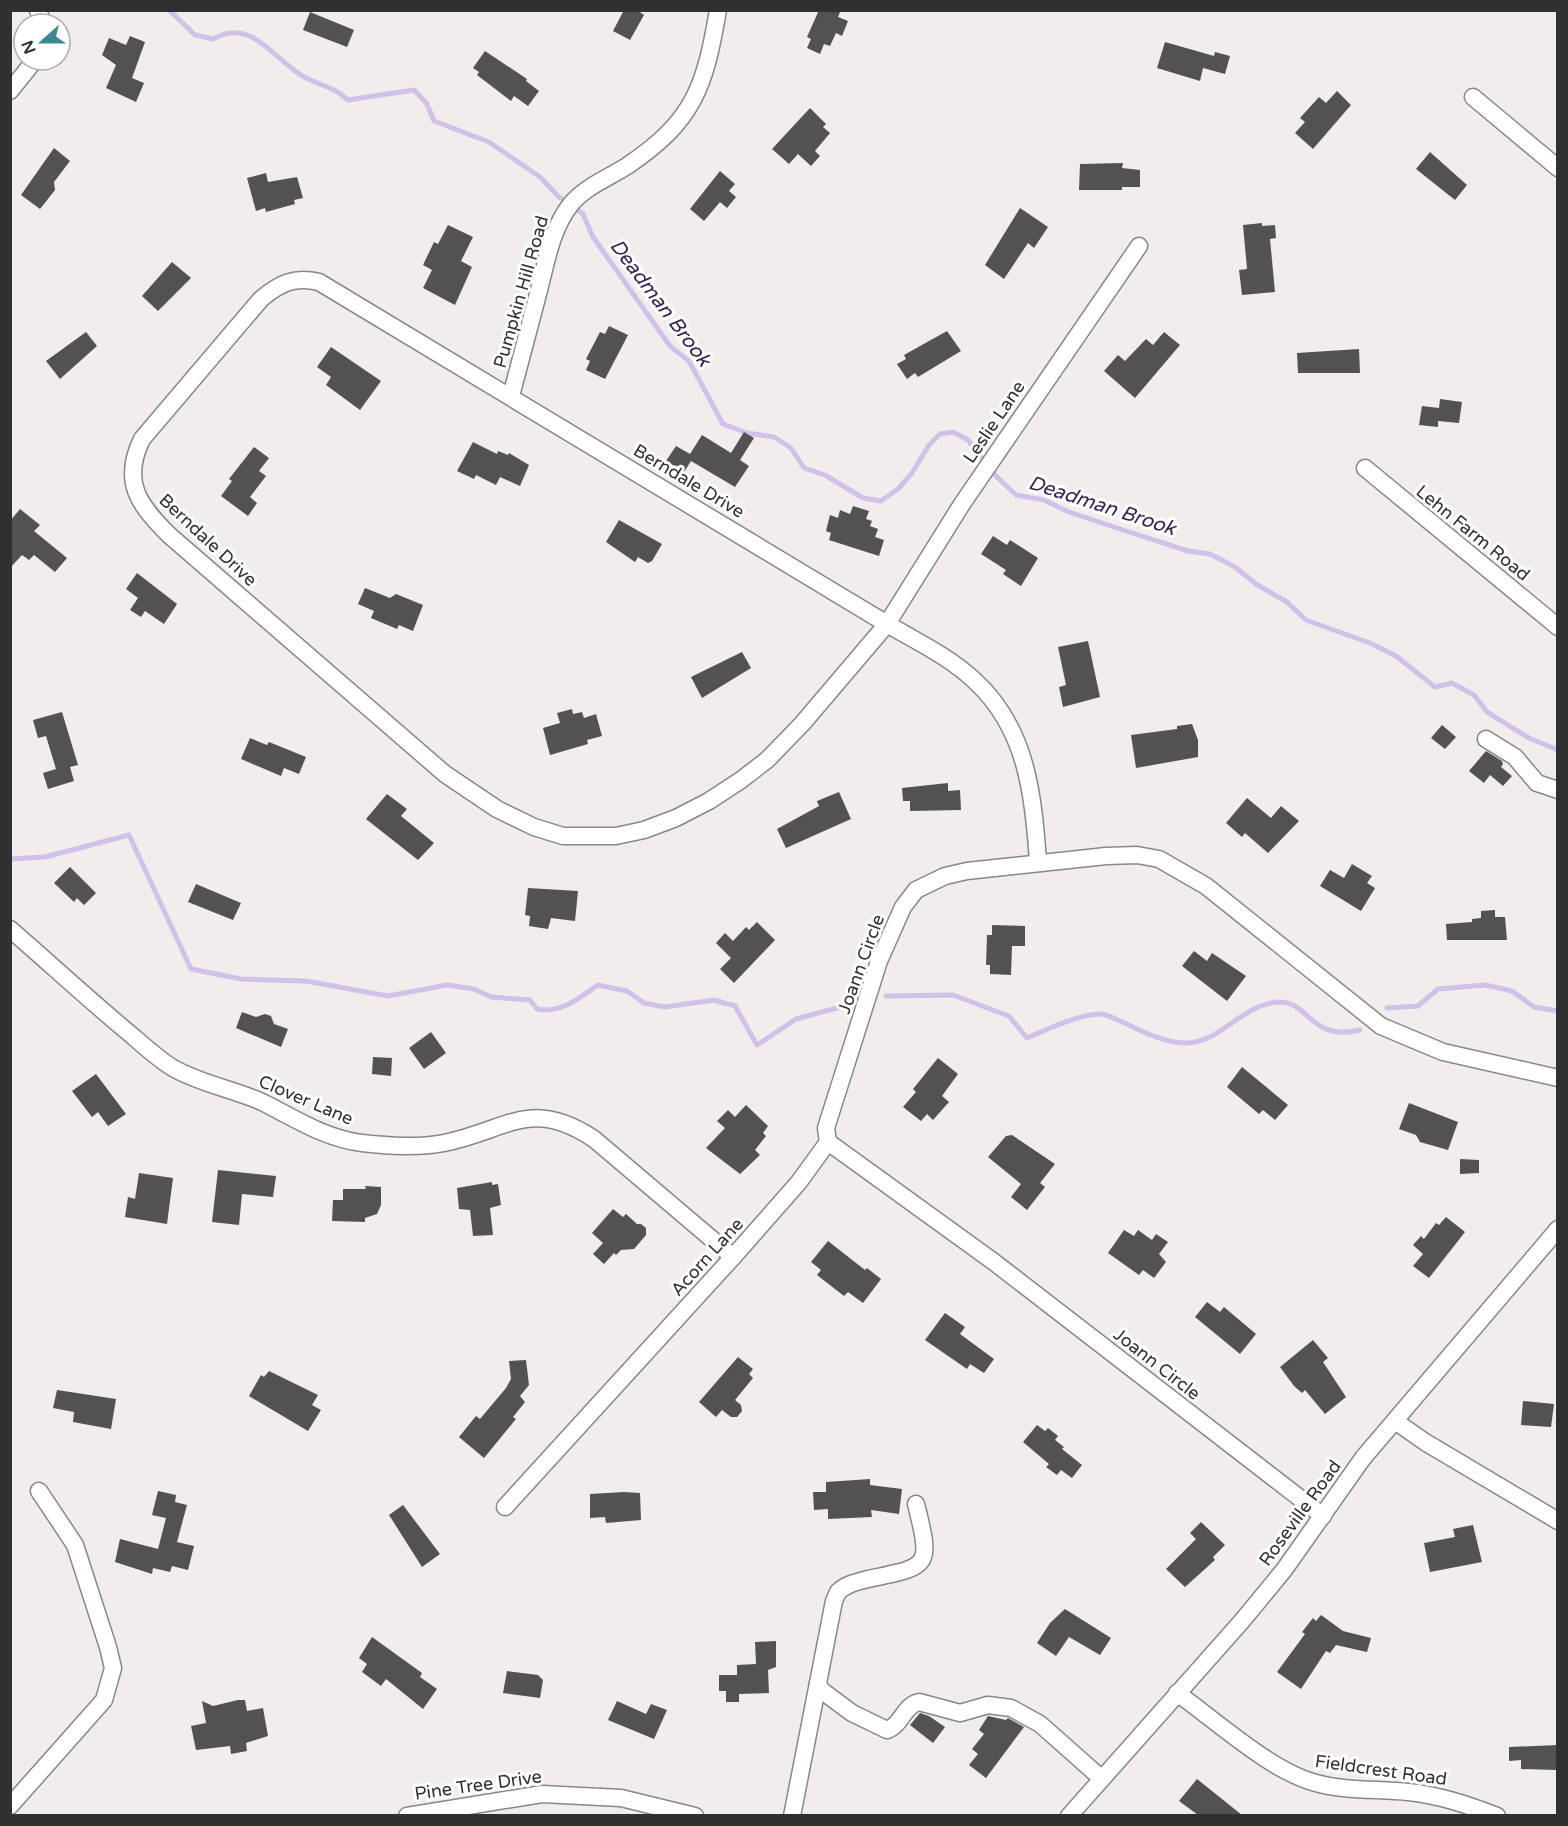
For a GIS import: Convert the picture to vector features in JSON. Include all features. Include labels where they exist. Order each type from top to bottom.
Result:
[{"type":"street","name":"Pumpkin Hill Road","points":[[511,396],[547,260],[562,218],[571,204],[586,190],[644,153],[678,125],[699,91],[712,49],[718,10]]},
{"type":"street","points":[[10,91],[25,72]]},
{"type":"street","points":[[1473,97],[1557,168]]},
{"type":"street","name":"Leslie Lane","points":[[887,624],[995,455],[1139,246]]},
{"type":"street","name":"Berndale Drive","points":[[887,624],[795,731],[767,760],[725,791],[676,818],[644,830],[616,837],[563,836],[534,827],[497,809],[446,774],[169,536],[144,508],[137,496],[132,468],[142,439],[261,299],[286,281],[303,278],[319,282],[944,658],[974,680],[995,702],[1011,727],[1024,757],[1030,785],[1038,861]]},
{"type":"street","name":"Lehn Farm Road","points":[[1365,468],[1557,627]]},
{"type":"street","points":[[1486,739],[1515,757],[1537,783],[1557,790]]},
{"type":"street","name":"Joann Circle","points":[[1323,1516],[994,1262],[828,1142],[826,1128],[879,961],[903,907],[916,890],[945,876],[1038,861],[1137,855],[1159,859],[1178,868],[1215,893],[1381,1026],[1443,1052],[1557,1078]]},
{"type":"street","name":"Clover Lane","points":[[10,929],[173,1068],[207,1083],[253,1098],[328,1135],[360,1143],[403,1147],[427,1145],[446,1142],[518,1119],[547,1117],[573,1125],[594,1139],[733,1257]]},
{"type":"street","name":"Acorn Lane","points":[[505,1507],[733,1257],[799,1182],[828,1142]]},
{"type":"street","name":"Roseville Road","points":[[1069,1815],[1242,1621],[1323,1516],[1363,1458],[1556,1235]]},
{"type":"street","points":[[1395,1421],[1425,1442],[1557,1521]]},
{"type":"street","points":[[10,1806],[104,1700],[113,1668],[105,1636],[75,1545],[39,1491]]},
{"type":"street","points":[[792,1815],[834,1600],[838,1592],[856,1582],[915,1569],[923,1559],[926,1542],[916,1503]]},
{"type":"street","points":[[818,1683],[821,1690],[852,1713],[887,1730],[894,1727],[914,1703],[919,1702],[960,1713],[988,1705],[1011,1708],[1040,1724],[1101,1778]]},
{"type":"street","name":"Fieldcrest Road","points":[[1177,1693],[1275,1764],[1298,1777],[1317,1784],[1422,1794],[1453,1800],[1497,1815]]},
{"type":"street","name":"Pine Tree Drive","points":[[407,1815],[542,1794],[621,1798],[695,1815]]},
{"type":"building","points":[[624,10],[637,10],[644,15],[630,40],[613,31]]},
{"type":"building","points":[[819,10],[841,10],[838,17],[848,21],[842,36],[836,33],[830,46],[824,44],[820,54],[807,48],[811,39],[807,37]]},
{"type":"building","points":[[310,12],[354,30],[347,47],[303,30]]},
{"type":"building","points":[[130,36],[145,42],[132,78],[144,83],[136,102],[106,88],[116,65],[102,55],[109,38],[126,45]]},
{"type":"building","points":[[1165,42],[1214,56],[1215,52],[1230,56],[1225,74],[1203,68],[1200,81],[1157,68]]},
{"type":"building","points":[[485,51],[527,79],[526,81],[539,91],[528,106],[514,96],[511,101],[477,75],[479,72],[473,68]]},
{"type":"building","points":[[1337,91],[1351,105],[1313,149],[1295,133],[1305,122],[1300,118],[1319,97],[1326,103]]},
{"type":"building","points":[[810,108],[826,124],[823,127],[830,133],[815,151],[820,156],[811,166],[798,154],[789,164],[772,149]]},
{"type":"building","points":[[54,148],[70,161],[54,182],[55,190],[40,209],[21,195]]},
{"type":"building","points":[[1430,152],[1467,185],[1455,200],[1416,169]]},
{"type":"building","points":[[1123,163],[1122,168],[1140,170],[1140,187],[1122,187],[1122,190],[1079,190],[1080,164]]},
{"type":"building","points":[[720,171],[735,184],[729,191],[736,197],[727,208],[720,202],[704,221],[690,209]]},
{"type":"building","points":[[266,173],[268,182],[297,177],[303,198],[294,200],[295,204],[266,212],[265,208],[256,211],[247,178]]},
{"type":"building","points":[[1020,208],[1048,227],[1034,248],[1028,243],[1004,279],[985,265]]},
{"type":"building","points":[[1262,223],[1262,226],[1275,225],[1276,238],[1270,239],[1275,292],[1242,295],[1239,270],[1247,269],[1243,225]]},
{"type":"building","points":[[448,225],[473,237],[461,261],[472,267],[455,305],[423,288],[432,270],[423,265],[434,242],[438,244]]},
{"type":"building","points":[[172,262],[191,278],[158,311],[142,296]]},
{"type":"building","points":[[609,326],[628,335],[605,379],[586,370],[590,361],[586,359],[600,332],[605,334]]},
{"type":"building","points":[[947,331],[961,351],[918,377],[915,373],[907,379],[897,364],[906,359],[904,355]]},
{"type":"building","points":[[86,332],[97,346],[60,379],[46,361]]},
{"type":"building","points":[[1164,332],[1180,345],[1135,398],[1104,371],[1118,355],[1125,361],[1146,339],[1153,345]]},
{"type":"building","points":[[331,347],[381,381],[360,410],[326,385],[331,377],[317,367]]},
{"type":"building","points":[[1359,349],[1360,373],[1298,373],[1297,353]]},
{"type":"building","points":[[1440,399],[1462,402],[1459,423],[1438,421],[1438,427],[1419,425],[1422,406],[1439,408]]},
{"type":"building","points":[[744,432],[754,438],[740,460],[749,466],[735,487],[691,461],[684,472],[666,461],[676,446],[690,454],[702,435],[731,453]]},
{"type":"building","points":[[473,442],[497,454],[498,451],[508,455],[509,453],[529,465],[520,486],[500,477],[496,485],[476,475],[474,479],[457,471]]},
{"type":"building","points":[[254,447],[269,458],[259,471],[266,476],[250,497],[257,503],[248,516],[221,496],[232,481],[229,479]]},
{"type":"building","points":[[853,506],[869,511],[866,519],[872,521],[870,526],[878,529],[875,537],[884,540],[879,556],[829,540],[831,533],[826,531],[830,515],[838,518],[840,510],[850,514]]},
{"type":"building","points":[[20,509],[40,525],[34,531],[67,558],[55,572],[34,555],[29,560],[22,555],[10,568],[10,521]]},
{"type":"building","points":[[619,520],[662,544],[652,561],[648,563],[638,557],[635,562],[606,542]]},
{"type":"building","points":[[993,536],[1007,545],[1010,540],[1038,558],[1021,586],[1003,574],[1006,570],[981,554]]},
{"type":"building","points":[[137,573],[177,604],[164,624],[145,611],[141,617],[130,610],[138,598],[126,589]]},
{"type":"building","points":[[365,588],[390,598],[396,594],[423,605],[413,631],[399,625],[397,629],[371,618],[374,611],[358,604]]},
{"type":"building","points":[[1088,641],[1100,697],[1063,707],[1059,687],[1066,685],[1058,647]]},
{"type":"building","points":[[742,652],[751,668],[702,698],[691,677]]},
{"type":"building","points":[[572,709],[573,714],[582,712],[584,718],[596,714],[602,736],[587,740],[588,744],[550,755],[543,728],[560,723],[557,713]]},
{"type":"building","points":[[62,712],[78,765],[70,767],[74,781],[48,789],[43,773],[56,769],[46,736],[38,738],[33,720]]},
{"type":"building","points":[[1192,724],[1198,740],[1198,757],[1136,768],[1131,735],[1177,729],[1177,726]]},
{"type":"building","points":[[1442,725],[1456,737],[1445,749],[1431,738]]},
{"type":"building","points":[[250,738],[267,745],[269,742],[306,757],[299,774],[284,768],[281,776],[241,759]]},
{"type":"building","points":[[1486,751],[1502,761],[1501,767],[1512,776],[1503,786],[1490,775],[1484,783],[1469,771]]},
{"type":"building","points":[[948,783],[948,791],[960,790],[961,810],[910,811],[910,801],[903,801],[902,788]]},
{"type":"building","points":[[839,792],[851,819],[786,848],[777,829],[819,806],[817,801]]},
{"type":"building","points":[[387,794],[407,809],[401,816],[434,843],[418,860],[366,819]]},
{"type":"building","points":[[1247,798],[1271,818],[1281,806],[1299,821],[1268,853],[1245,833],[1242,837],[1226,823]]},
{"type":"building","points":[[1352,864],[1372,876],[1367,883],[1375,888],[1361,911],[1320,886],[1330,870],[1344,878]]},
{"type":"building","points":[[70,867],[96,893],[84,905],[77,898],[74,902],[54,883]]},
{"type":"building","points":[[196,884],[241,903],[233,920],[188,902]]},
{"type":"building","points":[[528,888],[578,891],[575,921],[551,918],[548,929],[529,926],[530,916],[525,915]]},
{"type":"building","points":[[1495,910],[1495,917],[1505,917],[1507,940],[1447,940],[1446,924],[1472,922],[1472,919],[1481,918],[1481,911]]},
{"type":"building","points":[[757,922],[775,940],[734,983],[720,969],[731,958],[716,943],[725,933],[733,941],[746,927],[749,930]]},
{"type":"building","points":[[992,925],[1025,926],[1025,946],[1012,946],[1011,975],[990,974],[990,965],[986,965],[987,935],[992,935]]},
{"type":"building","points":[[1194,951],[1207,961],[1212,953],[1246,976],[1227,1001],[1182,966]]},
{"type":"building","points":[[242,1012],[256,1017],[265,1014],[271,1016],[274,1024],[288,1029],[281,1047],[236,1028]]},
{"type":"building","points":[[431,1032],[446,1053],[424,1069],[409,1048]]},
{"type":"building","points":[[373,1057],[392,1058],[391,1076],[372,1074]]},
{"type":"building","points":[[938,1058],[958,1074],[942,1096],[949,1102],[933,1120],[927,1114],[921,1121],[903,1107],[916,1092],[913,1089]]},
{"type":"building","points":[[1242,1067],[1288,1105],[1275,1120],[1263,1110],[1259,1114],[1227,1087]]},
{"type":"building","points":[[96,1074],[126,1114],[108,1126],[98,1112],[92,1117],[72,1091]]},
{"type":"building","points":[[1409,1103],[1458,1122],[1448,1150],[1420,1142],[1416,1135],[1399,1129]]},
{"type":"building","points":[[746,1105],[768,1126],[763,1133],[766,1136],[755,1150],[760,1155],[740,1174],[706,1148],[725,1128],[717,1121],[728,1110],[735,1117]]},
{"type":"building","points":[[1012,1135],[1055,1164],[1040,1183],[1045,1187],[1027,1210],[1011,1197],[1021,1184],[988,1157],[1006,1136]]},
{"type":"building","points":[[1460,1159],[1479,1160],[1479,1173],[1460,1174]]},
{"type":"building","points":[[218,1170],[276,1176],[273,1197],[242,1194],[239,1225],[212,1222]]},
{"type":"building","points":[[139,1173],[173,1178],[167,1224],[125,1217],[128,1197],[135,1199]]},
{"type":"building","points":[[492,1182],[492,1185],[498,1184],[501,1205],[490,1208],[493,1235],[473,1236],[470,1210],[459,1209],[457,1188]]},
{"type":"building","points":[[365,1186],[381,1187],[381,1205],[377,1214],[365,1218],[365,1222],[332,1221],[333,1200],[343,1200],[343,1189],[366,1189]]},
{"type":"building","points":[[613,1209],[623,1217],[626,1214],[637,1224],[641,1224],[646,1228],[646,1235],[634,1249],[621,1250],[616,1255],[614,1253],[604,1264],[593,1254],[603,1243],[592,1233]]},
{"type":"building","points":[[1446,1217],[1465,1232],[1429,1278],[1413,1266],[1423,1254],[1413,1245],[1421,1236],[1424,1239],[1436,1223],[1439,1225]]},
{"type":"building","points":[[1124,1230],[1134,1236],[1138,1230],[1152,1240],[1156,1234],[1168,1242],[1159,1254],[1166,1262],[1154,1278],[1143,1270],[1139,1275],[1108,1253]]},
{"type":"building","points":[[828,1241],[865,1270],[867,1268],[881,1279],[863,1303],[848,1292],[844,1296],[817,1275],[821,1270],[811,1262]]},
{"type":"building","points":[[1207,1302],[1220,1312],[1224,1307],[1256,1334],[1240,1354],[1195,1317]]},
{"type":"building","points":[[945,1313],[965,1327],[960,1334],[994,1359],[984,1373],[970,1364],[967,1369],[925,1340]]},
{"type":"building","points":[[1313,1340],[1328,1358],[1323,1362],[1346,1397],[1325,1414],[1305,1390],[1302,1393],[1294,1386],[1280,1367]]},
{"type":"building","points":[[738,1357],[753,1369],[749,1374],[753,1378],[735,1400],[741,1405],[742,1411],[737,1417],[731,1417],[722,1410],[716,1417],[699,1402]]},
{"type":"building","points":[[526,1360],[529,1385],[520,1396],[525,1402],[513,1417],[516,1419],[484,1458],[459,1437],[476,1416],[480,1419],[506,1388],[511,1379],[509,1361]]},
{"type":"building","points":[[269,1371],[318,1395],[312,1405],[321,1410],[308,1431],[249,1396],[261,1375],[264,1377]]},
{"type":"building","points":[[57,1390],[116,1399],[111,1429],[73,1422],[74,1412],[53,1408]]},
{"type":"building","points":[[1523,1401],[1554,1404],[1551,1427],[1521,1425]]},
{"type":"building","points":[[1037,1425],[1045,1431],[1048,1428],[1058,1436],[1055,1440],[1064,1447],[1062,1449],[1082,1465],[1072,1478],[1061,1470],[1057,1475],[1046,1467],[1049,1464],[1023,1442]]},
{"type":"building","points":[[870,1479],[870,1485],[902,1489],[899,1514],[871,1510],[872,1517],[828,1519],[828,1509],[814,1510],[813,1492],[826,1492],[826,1482]]},
{"type":"building","points":[[158,1491],[176,1495],[175,1502],[187,1505],[177,1542],[194,1546],[188,1570],[172,1566],[170,1572],[153,1568],[152,1574],[115,1562],[120,1539],[158,1549],[166,1518],[152,1515]]},
{"type":"building","points":[[640,1493],[641,1520],[606,1523],[605,1517],[590,1518],[590,1494]]},
{"type":"building","points":[[403,1505],[440,1554],[422,1567],[389,1515]]},
{"type":"building","points":[[1201,1522],[1225,1545],[1213,1557],[1215,1560],[1185,1587],[1166,1569],[1196,1539],[1190,1533]]},
{"type":"building","points":[[1473,1525],[1482,1562],[1430,1572],[1424,1543],[1455,1537],[1453,1529]]},
{"type":"building","points":[[1065,1609],[1111,1638],[1100,1655],[1069,1637],[1056,1656],[1037,1643],[1050,1623]]},
{"type":"building","points":[[1321,1615],[1343,1631],[1371,1638],[1367,1652],[1336,1645],[1330,1653],[1326,1651],[1301,1689],[1277,1672],[1305,1634],[1302,1632],[1313,1618],[1316,1621]]},
{"type":"building","points":[[372,1637],[422,1673],[420,1677],[437,1689],[423,1709],[386,1679],[381,1686],[362,1672],[367,1664],[359,1658]]},
{"type":"building","points":[[776,1641],[776,1667],[768,1670],[769,1693],[739,1694],[739,1702],[726,1702],[726,1691],[719,1691],[719,1675],[737,1675],[737,1665],[756,1664],[755,1642]]},
{"type":"building","points":[[507,1671],[538,1675],[543,1680],[540,1698],[503,1693]]},
{"type":"building","points":[[245,1700],[247,1711],[263,1708],[268,1736],[246,1743],[247,1751],[231,1754],[230,1746],[196,1750],[191,1726],[206,1723],[202,1701],[213,1706]]},
{"type":"building","points":[[617,1701],[646,1714],[651,1704],[667,1710],[654,1739],[608,1720]]},
{"type":"building","points":[[920,1713],[945,1727],[933,1743],[910,1725]]},
{"type":"building","points":[[988,1716],[1006,1720],[1008,1718],[1024,1727],[986,1778],[969,1765],[978,1754],[972,1749],[984,1734],[979,1730]]},
{"type":"building","points":[[1557,1745],[1557,1770],[1521,1769],[1521,1760],[1509,1761],[1509,1747]]},
{"type":"building","points":[[1197,1779],[1242,1815],[1198,1815],[1179,1801]]},
{"type":"waterway","name":"Deadman Brook","points":[[169,10],[195,35],[213,39],[228,33],[240,33],[252,37],[264,44],[296,72],[348,100],[414,90],[427,104],[434,121],[489,142],[540,177],[559,197],[583,214],[593,237],[670,346],[689,361],[723,424],[747,433],[774,437],[791,448],[804,468],[825,475],[863,498],[881,501],[898,489],[912,473],[929,445],[940,434],[953,432],[968,440],[996,476],[1016,495],[1044,500],[1069,512],[1188,551],[1210,554],[1235,567],[1256,584],[1287,602],[1306,620],[1370,643],[1396,656],[1435,687],[1452,683],[1474,695],[1487,712],[1529,738],[1558,750]]},
{"type":"waterway","points":[[10,859],[45,857],[129,835],[191,969],[241,979],[306,981],[388,996],[447,985],[474,989],[491,997],[530,1000],[537,1009],[546,1010],[569,1004],[598,985],[627,991],[644,1003],[665,1007],[714,1000],[735,1006],[757,1045],[796,1019],[848,1005]]},
{"type":"waterway","points":[[1387,1008],[1418,1006],[1438,989],[1485,985],[1512,991],[1534,1007],[1558,1011]]},
{"type":"waterway","points":[[886,996],[953,995],[1009,1016],[1027,1038],[1074,1019],[1101,1014],[1160,1038],[1187,1043],[1211,1036],[1265,1004],[1278,1002],[1289,1003],[1331,1031],[1360,1030]]}]
